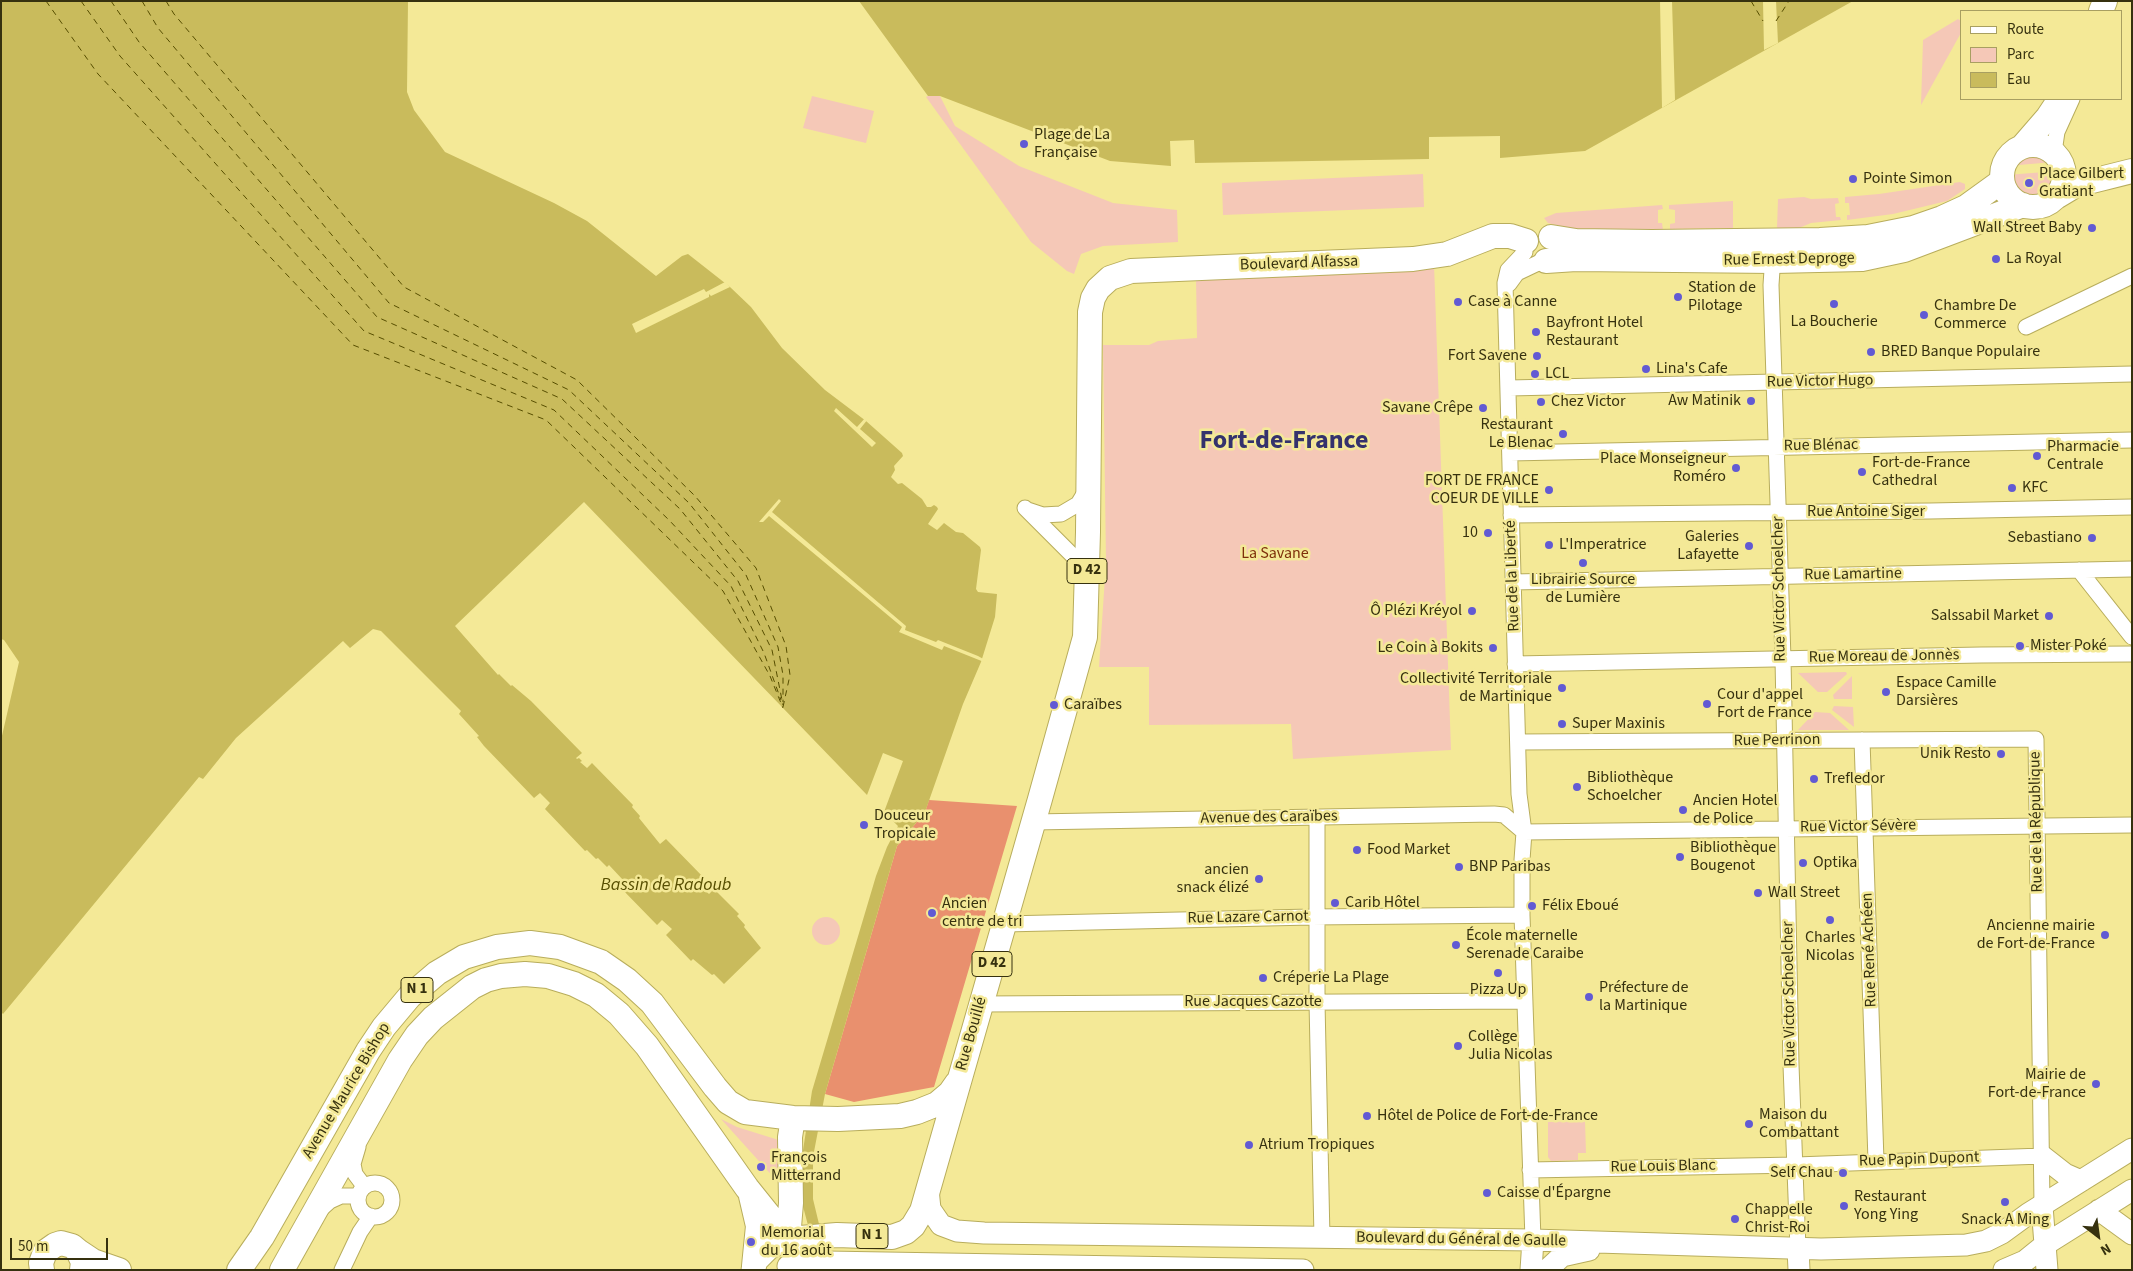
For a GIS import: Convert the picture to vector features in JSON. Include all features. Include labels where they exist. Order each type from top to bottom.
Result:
[{"type":"main road","points":[[2059,100],[2048,117],[2022,147],[2006,161],[2002,170],[2002,181],[2010,196],[2023,206],[2041,206],[2076,186],[2132,171]]},
{"type":"main road","points":[[2022,147],[2039,145],[2054,152],[2063,167],[2064,177],[2062,188],[2056,197]]},
{"type":"main road","name":"Rue Ernest Deproge","points":[[2002,181],[1966,207],[1913,228],[1868,237],[1796,241],[1652,242],[1576,241],[1551,237],[1544,233],[1531,235],[1534,254],[1576,259],[1774,262],[1862,259],[1882,256],[1948,235],[2005,211],[2023,206]]},
{"type":"main road","name":"Boulevard Alfassa","points":[[1088,488],[1090,312],[1093,298],[1101,285],[1114,276],[1131,271],[1413,259],[1446,254],[1493,236],[1510,236],[1534,254]]},
{"type":"main road","name":"D 42","points":[[1033,822],[1082,648],[1086,622],[1088,488]]},
{"type":"main road","name":"Rue Bouillé","points":[[928,1189],[1033,822]]},
{"type":"main road","name":"Avenue Maurice Bishop","points":[[239,1270],[262,1237],[368,1051],[384,1027],[410,996],[437,973],[464,956],[497,947],[530,943],[560,947],[601,962],[627,980],[652,1003],[728,1102],[735,1107],[755,1114],[838,1120],[900,1116],[917,1112],[941,1102],[950,1094],[959,1080]]},
{"type":"main road","name":"Avenue Maurice Bishop","points":[[282,1270],[363,1123],[417,1035],[450,1004],[472,987],[486,980],[509,975],[539,974],[574,984],[596,995],[619,1014],[647,1046],[747,1188],[796,1253]]},
{"type":"main road","name":"Avenue Maurice Bishop","points":[[900,1116],[918,1120],[929,1127],[939,1149]]},
{"type":"main road","points":[[793,1118],[790,1138],[791,1203],[796,1253]]},
{"type":"main road","name":"Boulevard du Général de Gaulle","points":[[928,1189],[928,1202],[933,1216],[943,1226],[957,1231],[984,1234],[1533,1240],[1798,1248],[1976,1244],[2002,1233],[2132,1150]]},
{"type":"main road","points":[[2042,1156],[2065,1174],[2082,1181]]},
{"type":"main road","points":[[747,1188],[756,1212],[758,1226],[753,1268]]},
{"type":"main road","name":"N 1","points":[[753,1268],[769,1250],[796,1253],[900,1235],[918,1220],[928,1189]]},
{"type":"main road","points":[[2004,1270],[2025,1261],[2046,1244],[2132,1190]]},
{"type":"main road","points":[[2050,1201],[2056,1215],[2063,1224],[2073,1227]]},
{"type":"main road","points":[[2047,1270],[2046,1244],[2050,1201]]},
{"type":"main road","points":[[2099,1210],[2132,1234]]},
{"type":"main road","points":[[1532,1270],[1533,1240]]},
{"type":"main road","points":[[42,1269],[42,1258],[45,1252],[55,1245],[67,1244],[80,1260],[120,1270]]},
{"type":"main road","points":[[1547,1270],[1558,1258],[1567,1254],[1595,1249],[1651,1245]]},
{"type":"main road","points":[[1798,1248],[1799,1270]]},
{"type":"main road","name":"N 1","points":[[796,1253],[801,1263],[826,1262],[954,1268],[1303,1270]]},
{"type":"street","points":[[2054,152],[2057,132],[2072,100]]},
{"type":"street","points":[[1774,262],[1781,250],[1796,241]]},
{"type":"street","name":"Rue de la Liberté","points":[[1533,1240],[1522,915],[1524,832],[1521,806],[1515,664],[1506,290],[1517,273],[1534,254]]},
{"type":"street","name":"Rue Victor Schoelcher","points":[[1774,262],[1771,285],[1783,659],[1791,1065],[1798,1248]]},
{"type":"street","points":[[2026,327],[2132,276]]},
{"type":"street","name":"Rue Victor Hugo","points":[[1509,388],[2132,374]]},
{"type":"street","name":"Rue Blénac","points":[[1510,453],[2132,440]]},
{"type":"street","points":[[1087,570],[1025,508],[1043,515],[1061,514],[1078,504],[1088,488]]},
{"type":"street","name":"Rue Antoine Siger","points":[[1511,515],[2132,507]]},
{"type":"street","name":"Rue Lamartine","points":[[1513,582],[2132,569]]},
{"type":"street","points":[[2079,570],[2132,637]]},
{"type":"street","name":"Rue Moreau de Jonnès","points":[[1515,664],[2132,654]]},
{"type":"street","name":"Rue Perrinon","points":[[1518,742],[1784,742],[2036,739]]},
{"type":"street","name":"Rue de la République","points":[[2036,739],[2042,1156],[2050,1201]]},
{"type":"street","name":"Rue René Achéen","points":[[1862,740],[1876,1161]]},
{"type":"street","name":"Avenue des Caraïbes","points":[[1033,822],[1504,815],[1521,806]]},
{"type":"street","points":[[1504,815],[1524,832]]},
{"type":"street","points":[[1317,818],[1317,1002],[1322,1238]]},
{"type":"street","name":"Rue Victor Sévère","points":[[1524,832],[2132,824]]},
{"type":"street","name":"Rue Lazare Carnot","points":[[1004,924],[1317,917],[1522,915]]},
{"type":"street","name":"Rue Jacques Cazotte","points":[[980,1004],[1525,1001]]},
{"type":"street","points":[[309,1220],[330,1201],[361,1191],[375,1183],[380,1184],[389,1191],[391,1203],[386,1212],[382,1215],[371,1216],[362,1211],[359,1206],[361,1191],[355,1174],[354,1164],[363,1123]]},
{"type":"street","name":"Rue Papin Dupont","points":[[1796,1165],[2042,1156]]},
{"type":"street","name":"Rue Louis Blanc","points":[[1530,1170],[1796,1165]]},
{"type":"street","points":[[342,1270],[360,1232],[371,1216]]},
{"type":"green space","points":[[1958,19],[1960,20],[1960,35],[1921,105],[1923,40]]},
{"type":"green space","points":[[812,96],[874,111],[866,143],[803,128]]},
{"type":"green space","points":[[940,96],[955,126],[1019,166],[1113,203],[1177,210],[1178,242],[1103,246],[1081,254],[1074,274],[1067,271],[1031,242],[926,97]]},
{"type":"green space","points":[[2034,150],[2045,154],[2053,162],[2008,166],[2016,156]]},
{"type":"green space","points":[[2057,171],[2054,187],[2045,197],[2035,202],[2026,202],[2014,195],[2007,175]]},
{"type":"green space","points":[[1423,174],[1424,207],[1223,215],[1222,183]]},
{"type":"green space","points":[[1960,182],[1965,184],[1965,189],[1947,201],[1893,214],[1847,220],[1847,215],[1850,215],[1849,203],[1845,203],[1845,197]]},
{"type":"green space","points":[[1804,197],[1811,199],[1838,198],[1839,203],[1835,204],[1836,217],[1840,217],[1841,220],[1811,223],[1799,228],[1777,228],[1778,199]]},
{"type":"green space","points":[[1733,201],[1733,228],[1670,229],[1670,224],[1675,223],[1675,210],[1669,209],[1669,205]]},
{"type":"green space","points":[[1662,205],[1663,209],[1658,210],[1658,223],[1662,223],[1663,230],[1571,229],[1548,223],[1544,218],[1556,213]]},
{"type":"green space","name":"La Savane","points":[[1434,264],[1451,750],[1293,759],[1291,724],[1149,725],[1149,667],[1099,667],[1106,562],[1103,345],[1149,345],[1158,341],[1197,338],[1196,278]]},
{"type":"green space","points":[[1846,672],[1847,674],[1827,692],[1818,692],[1798,673]]},
{"type":"green space","points":[[1852,676],[1852,699],[1834,699],[1833,695]]},
{"type":"green space","points":[[1834,706],[1853,707],[1854,727],[1832,710]]},
{"type":"green space","points":[[1815,712],[1830,713],[1849,730],[1798,730]]},
{"type":"green space","points":[[826,917],[836,921],[840,931],[836,941],[826,945],[816,941],[812,931],[816,921]]},
{"type":"green space","points":[[721,1119],[737,1127],[785,1142],[785,1190]]},
{"type":"green space","points":[[1585,1121],[1586,1153],[1578,1153],[1578,1160],[1551,1161],[1548,1157],[1548,1122]]},
{"type":"shaded area","points":[[929,800],[1017,806],[934,1087],[854,1102],[825,1094],[897,846],[925,812]]},
{"type":"water","name":"Bassin de Radoub","points":[[1,1],[408,1],[407,92],[414,110],[445,152],[554,203],[587,221],[656,276],[682,256],[688,254],[730,287],[751,307],[782,348],[825,390],[866,421],[902,453],[903,456],[894,466],[895,470],[891,477],[898,484],[902,483],[922,499],[927,507],[934,505],[937,507],[938,509],[928,524],[937,530],[944,523],[956,532],[963,533],[980,547],[976,589],[978,592],[997,594],[995,617],[981,662],[963,704],[925,812],[897,846],[825,1094],[813,1157],[813,1199],[830,1270],[820,1270],[801,1199],[802,1157],[812,1091],[876,876],[887,847],[898,826],[884,812],[903,761],[883,753],[867,795],[584,502],[455,626],[498,675],[531,701],[582,753],[576,758],[579,758],[582,761],[580,762],[587,768],[592,763],[633,805],[632,807],[640,816],[639,818],[660,844],[666,839],[705,879],[699,884],[709,894],[714,889],[739,914],[737,916],[745,925],[744,927],[761,948],[724,984],[714,974],[712,975],[693,959],[691,961],[666,935],[672,929],[662,920],[657,925],[618,885],[623,880],[609,865],[607,867],[587,850],[585,851],[545,809],[550,803],[540,793],[534,798],[484,746],[477,737],[479,736],[459,714],[461,711],[381,631],[373,629],[350,648],[343,641],[236,738],[203,779],[199,777],[3,1014],[1,1012],[1,740],[19,662],[4,640],[1,639]]},
{"type":"water","points":[[859,1],[1853,1],[1585,151],[1500,158],[1500,136],[1429,137],[1429,159],[1195,163],[1194,140],[1170,141],[1171,166],[1110,161],[940,96],[928,96]]},
{"type":"pier","points":[[1660,1],[1672,1],[1675,100],[1662,108]]},
{"type":"pier","points":[[1763,1],[1776,1],[1778,43],[1764,50]]},
{"type":"pier","points":[[725,282],[730,287],[711,296],[709,294],[709,297],[636,333],[632,324],[704,289],[706,292]]},
{"type":"pier","points":[[836,408],[857,427],[866,417],[868,419],[860,429],[876,443],[872,447],[834,411]]},
{"type":"pier","points":[[779,499],[781,501],[772,512],[906,626],[905,630],[936,642],[938,640],[978,656],[985,660],[984,662],[944,646],[942,650],[899,632],[902,627],[769,516],[763,522],[759,522]]},
{"type":"ferry route","points":[[46,1],[98,74],[353,345],[546,420],[723,591],[770,676],[783,708]]},
{"type":"ferry route","points":[[81,1],[120,56],[364,331],[554,410],[669,520],[731,586],[764,653],[781,700]]},
{"type":"ferry route","points":[[111,1],[139,42],[377,317],[562,399],[680,509],[738,581],[772,650],[783,705]]},
{"type":"ferry route","points":[[142,1],[158,28],[389,303],[569,390],[689,503],[746,575],[778,647],[783,675],[783,702]]},
{"type":"ferry route","points":[[166,1],[174,14],[404,287],[577,380],[695,496],[756,568],[786,646],[790,675],[783,707]]},
{"type":"ferry route","points":[[1751,1],[1763,21]]},
{"type":"ferry route","points":[[1776,21],[1789,1]]},
{"type":"place","name":"Plage de La Française","points":[[1024,144]]},
{"type":"place","name":"Pointe Simon","points":[[1853,179]]},
{"type":"place","name":"Place Gilbert Gratiant","points":[[2029,183]]},
{"type":"place","name":"Wall Street Baby","points":[[2092,228]]},
{"type":"place","name":"La Royal","points":[[1996,259]]},
{"type":"place","name":"Station de Pilotage","points":[[1678,297]]},
{"type":"place","name":"Case à Canne","points":[[1458,302]]},
{"type":"place","name":"La Boucherie","points":[[1834,304]]},
{"type":"place","name":"Chambre De Commerce","points":[[1924,315]]},
{"type":"place","name":"Bayfront Hotel Restaurant","points":[[1536,332]]},
{"type":"place","name":"BRED Banque Populaire","points":[[1871,352]]},
{"type":"place","name":"Fort Savene","points":[[1537,356]]},
{"type":"place","name":"Lina's Cafe","points":[[1646,369]]},
{"type":"place","name":"LCL","points":[[1535,374]]},
{"type":"place","name":"Aw Matinik","points":[[1751,401]]},
{"type":"place","name":"Chez Victor","points":[[1541,402]]},
{"type":"place","name":"Savane Crêpe","points":[[1483,408]]},
{"type":"place","name":"Restaurant Le Blenac","points":[[1563,434]]},
{"type":"place","name":"Pharmacie Centrale","points":[[2037,456]]},
{"type":"place","name":"Place Monseigneur Roméro","points":[[1736,468]]},
{"type":"place","name":"Fort-de-France Cathedral","points":[[1862,472]]},
{"type":"place","name":"KFC","points":[[2012,488]]},
{"type":"place","name":"FORT DE FRANCE COEUR DE VILLE","points":[[1549,490]]},
{"type":"place","name":"10","points":[[1488,533]]},
{"type":"place","name":"Sebastiano","points":[[2092,538]]},
{"type":"place","name":"L'Imperatrice","points":[[1549,545]]},
{"type":"place","name":"Galeries Lafayette","points":[[1749,546]]},
{"type":"place","name":"Librairie Source de Lumière","points":[[1583,563]]},
{"type":"place","name":"Ô Plézi Kréyol","points":[[1472,611]]},
{"type":"place","name":"Salssabil Market","points":[[2049,616]]},
{"type":"place","name":"Mister Poké","points":[[2020,646]]},
{"type":"place","name":"Le Coin à Bokits","points":[[1493,648]]},
{"type":"place","name":"Collectivité Territoriale de Martinique","points":[[1562,688]]},
{"type":"place","name":"Espace Camille Darsières","points":[[1886,692]]},
{"type":"place","name":"Cour d'appel Fort de France","points":[[1707,704]]},
{"type":"place","name":"Caraïbes","points":[[1054,705]]},
{"type":"place","name":"Super Maxinis","points":[[1562,724]]},
{"type":"place","name":"Unik Resto","points":[[2001,754]]},
{"type":"place","name":"Trefledor","points":[[1814,779]]},
{"type":"place","name":"Bibliothèque Schoelcher","points":[[1577,787]]},
{"type":"place","name":"Ancien Hotel de Police","points":[[1683,810]]},
{"type":"place","name":"Douceur Tropicale","points":[[864,825]]},
{"type":"place","name":"Food Market","points":[[1357,850]]},
{"type":"place","name":"Bibliothèque Bougenot","points":[[1680,857]]},
{"type":"place","name":"Optika","points":[[1803,863]]},
{"type":"place","name":"BNP Paribas","points":[[1459,867]]},
{"type":"place","name":"ancien snack élizé","points":[[1259,879]]},
{"type":"place","name":"Wall Street","points":[[1758,893]]},
{"type":"place","name":"Carib Hôtel","points":[[1335,903]]},
{"type":"place","name":"Félix Eboué","points":[[1532,906]]},
{"type":"place","name":"Ancien centre de tri","points":[[932,913]]},
{"type":"place","name":"Charles Nicolas","points":[[1830,920]]},
{"type":"place","name":"Ancienne mairie de Fort-de-France","points":[[2105,935]]},
{"type":"place","name":"École maternelle Serenade Caraibe","points":[[1456,945]]},
{"type":"place","name":"Pizza Up","points":[[1498,973]]},
{"type":"place","name":"Créperie La Plage","points":[[1263,978]]},
{"type":"place","name":"Préfecture de la Martinique","points":[[1589,997]]},
{"type":"place","name":"Collège Julia Nicolas","points":[[1458,1046]]},
{"type":"place","name":"Mairie de Fort-de-France","points":[[2096,1084]]},
{"type":"place","name":"Hôtel de Police de Fort-de-France","points":[[1367,1116]]},
{"type":"place","name":"Maison du Combattant","points":[[1749,1124]]},
{"type":"place","name":"Atrium Tropiques","points":[[1249,1145]]},
{"type":"place","name":"François Mitterrand","points":[[761,1167]]},
{"type":"place","name":"Self Chau","points":[[1843,1173]]},
{"type":"place","name":"Caisse d'Épargne","points":[[1487,1193]]},
{"type":"place","name":"Snack A Ming","points":[[2005,1202]]},
{"type":"place","name":"Restaurant Yong Ying","points":[[1844,1206]]},
{"type":"place","name":"Chappelle Christ-Roi","points":[[1735,1219]]},
{"type":"place","name":"Memorial du 16 août","points":[[751,1242]]},
{"type":"district","name":"Fort-de-France","points":[[1284,442]]}]
